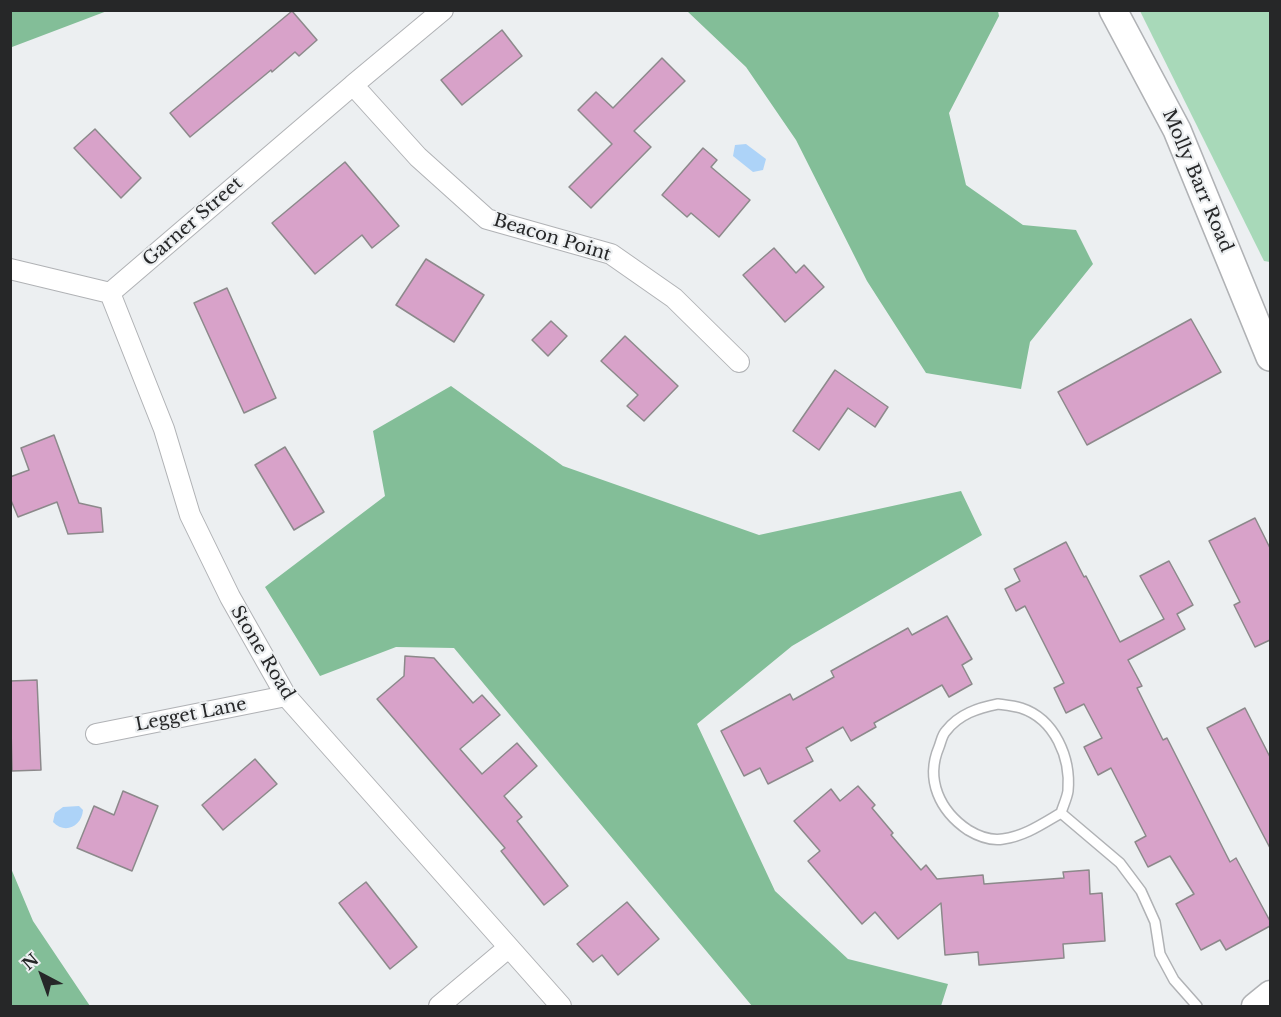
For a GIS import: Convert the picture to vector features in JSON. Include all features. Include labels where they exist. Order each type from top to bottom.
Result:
[{"type":"main road","name":"Molly Barr Road","points":[[1113,10],[1177,129],[1270,357]]},
{"type":"street","points":[[353,85],[443,10]]},
{"type":"street","name":"Garner Street","points":[[110,293],[353,85]]},
{"type":"street","name":"Beacon Point","points":[[353,85],[418,157],[487,219],[611,254],[674,298],[739,362]]},
{"type":"street","points":[[10,269],[110,293]]},
{"type":"street","name":"Stone Road","points":[[110,293],[164,429],[190,515],[230,597],[286,696],[561,1006]]},
{"type":"street","name":"Legget Lane","points":[[96,734],[286,696]]},
{"type":"street","points":[[439,1006],[508,948]]},
{"type":"street","points":[[1254,1006],[1270,993]]},
{"type":"lane","points":[[998,704],[1022,708],[1043,721],[1058,738],[1067,763],[1068,792],[1060,813],[1026,834],[1000,840],[978,836],[957,822],[942,805],[934,783],[934,758],[945,732],[961,717],[976,709],[998,704]]},
{"type":"lane","points":[[1060,813],[1120,863],[1141,891],[1155,922],[1160,954],[1174,980],[1197,1006]]},
{"type":"green space","points":[[11,10],[107,10],[107,11],[12,47]]},
{"type":"green space","points":[[687,11],[998,11],[999,16],[949,113],[966,185],[1023,225],[1076,230],[1093,264],[1030,342],[1021,389],[926,373],[867,281],[796,140],[746,67]]},
{"type":"green space","points":[[1140,11],[1270,11],[1270,262],[1264,261]]},
{"type":"green space","points":[[451,386],[563,466],[759,535],[961,491],[982,535],[792,646],[697,724],[775,891],[848,959],[948,984],[941,1006],[752,1006],[454,648],[396,647],[320,676],[265,587],[385,496],[373,431]]},
{"type":"green space","points":[[10,866],[33,921],[90,1006],[11,1006]]},
{"type":"water","points":[[746,144],[766,159],[763,170],[753,172],[733,156],[735,145]]},
{"type":"water","points":[[79,806],[83,810],[82,816],[72,827],[63,828],[53,822],[55,813],[63,807]]},
{"type":"building","points":[[292,11],[317,40],[299,56],[295,52],[272,72],[271,70],[190,137],[170,113]]},
{"type":"building","points":[[502,30],[522,56],[462,105],[441,80]]},
{"type":"building","points":[[662,58],[685,81],[634,131],[651,147],[591,208],[569,187],[612,144],[578,110],[596,92],[613,108]]},
{"type":"building","points":[[95,129],[141,178],[121,198],[74,148]]},
{"type":"building","points":[[703,148],[717,160],[711,167],[750,200],[719,237],[691,213],[687,217],[662,195]]},
{"type":"building","points":[[345,162],[399,226],[372,248],[362,235],[315,274],[272,223]]},
{"type":"building","points":[[774,248],[796,273],[804,265],[824,287],[785,322],[743,275]]},
{"type":"building","points":[[426,259],[484,295],[454,342],[396,305]]},
{"type":"building","points":[[227,288],[276,398],[244,413],[194,303]]},
{"type":"building","points":[[1191,319],[1221,372],[1087,445],[1058,392]]},
{"type":"building","points":[[551,321],[567,336],[548,356],[532,340]]},
{"type":"building","points":[[625,336],[678,386],[644,421],[627,406],[638,395],[601,361]]},
{"type":"building","points":[[835,370],[888,407],[875,427],[848,408],[819,450],[793,431]]},
{"type":"building","points":[[54,435],[79,503],[101,508],[103,532],[68,534],[57,502],[18,517],[10,498],[10,477],[29,470],[21,448]]},
{"type":"building","points":[[285,447],[324,512],[294,530],[255,465]]},
{"type":"building","points":[[1255,518],[1270,548],[1270,640],[1255,647],[1234,605],[1240,602],[1209,541]]},
{"type":"building","points":[[1066,542],[1120,642],[1164,619],[1140,576],[1169,561],[1193,605],[1177,614],[1185,629],[1128,660],[1142,686],[1137,688],[1163,740],[1167,738],[1230,862],[1236,858],[1270,921],[1270,926],[1226,950],[1220,940],[1201,950],[1176,904],[1194,894],[1170,856],[1148,867],[1135,842],[1146,836],[1111,768],[1098,775],[1084,747],[1102,738],[1084,704],[1066,713],[1054,688],[1064,683],[1025,606],[1016,611],[1005,589],[1020,581],[1014,569]]},
{"type":"building","points":[[947,616],[972,659],[962,665],[972,684],[949,697],[942,685],[874,723],[876,727],[851,741],[843,727],[806,748],[813,761],[768,784],[760,768],[744,776],[721,731],[790,694],[793,700],[834,677],[831,671],[908,628],[912,635]]},
{"type":"building","points":[[405,656],[434,658],[473,703],[482,695],[500,715],[460,749],[482,774],[517,743],[537,766],[504,796],[522,817],[517,821],[568,886],[544,905],[501,851],[505,848],[377,699],[404,676]]},
{"type":"building","points":[[37,680],[41,770],[12,771],[10,681]]},
{"type":"building","points":[[1245,708],[1270,757],[1270,848],[1207,728]]},
{"type":"building","points":[[255,759],[277,784],[223,830],[202,805]]},
{"type":"building","points":[[858,786],[875,805],[872,808],[893,833],[891,835],[921,870],[926,865],[937,879],[983,875],[984,884],[1064,878],[1063,872],[1089,870],[1090,894],[1102,893],[1105,941],[1063,944],[1064,958],[979,965],[978,952],[945,955],[941,903],[898,939],[875,912],[862,924],[808,861],[820,851],[794,821],[831,789],[840,801]]},
{"type":"building","points":[[123,791],[158,806],[132,871],[77,848],[94,806],[114,815]]},
{"type":"building","points":[[366,882],[417,947],[390,969],[339,903]]},
{"type":"building","points":[[627,902],[659,939],[618,975],[602,955],[593,962],[577,944]]}]
